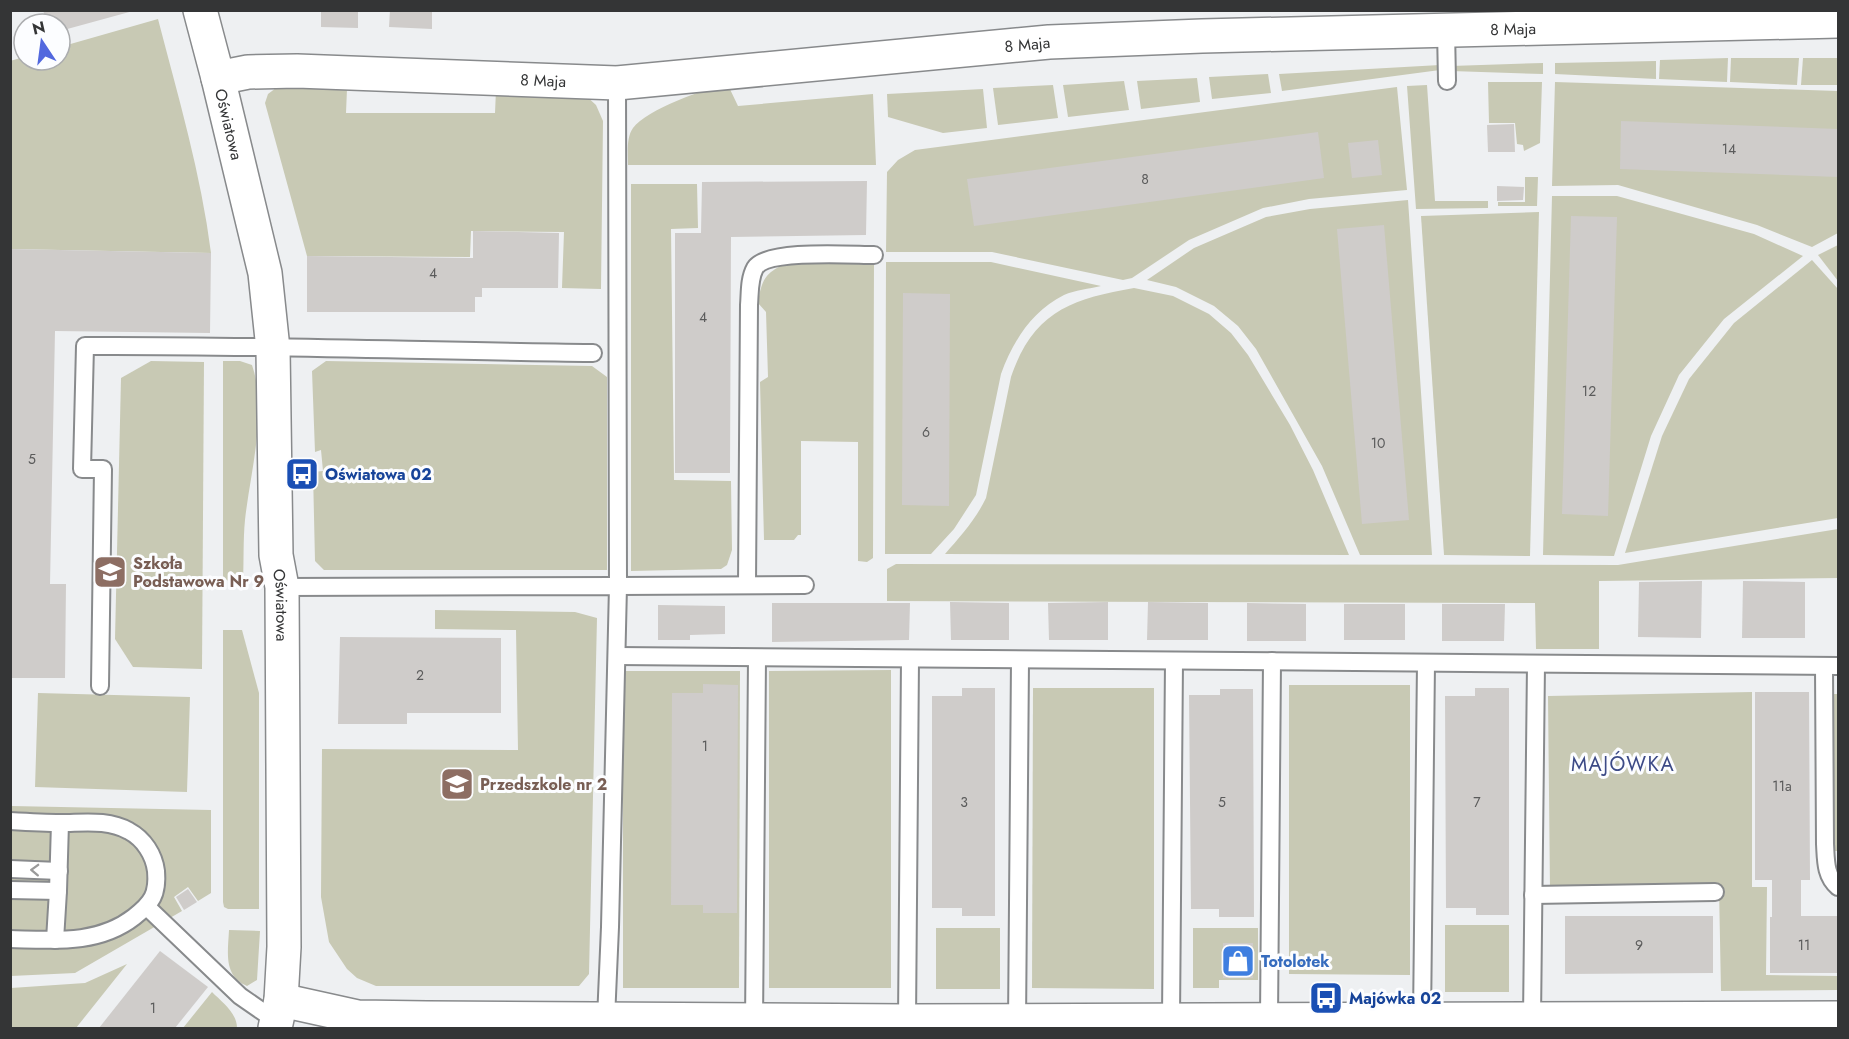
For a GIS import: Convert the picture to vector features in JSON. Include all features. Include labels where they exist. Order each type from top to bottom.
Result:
[{"type":"street","name":"Oświatowa","points":[[200,10],[265,273],[273,349],[276,555],[282,587],[284,947],[278,1016]]},
{"type":"street","name":"8 Maja","points":[[218,78],[248,72],[297,71],[617,83],[1049,42],[1202,36],[1839,21]]},
{"type":"street","points":[[278,1016],[606,1024],[907,1021],[1017,1024],[1171,1019],[1839,1018]]},
{"type":"lane","points":[[1446,30],[1447,81]]},
{"type":"lane","points":[[606,1024],[618,656],[617,83]]},
{"type":"lane","points":[[747,585],[749,316],[755,268],[768,259],[782,256],[873,255]]},
{"type":"lane","points":[[100,686],[103,469],[82,469],[85,346],[593,353]]},
{"type":"lane","points":[[282,587],[805,585]]},
{"type":"lane","points":[[618,656],[1832,666],[1825,844],[1827,869],[1832,882],[1839,887]]},
{"type":"lane","points":[[754,1024],[757,658]]},
{"type":"lane","points":[[907,1021],[910,659]]},
{"type":"lane","points":[[1017,1024],[1020,660]]},
{"type":"lane","points":[[1171,1019],[1174,661]]},
{"type":"lane","points":[[1269,1019],[1272,662]]},
{"type":"lane","points":[[1422,1019],[1426,663]]},
{"type":"lane","points":[[1532,1019],[1536,664]]},
{"type":"lane","points":[[10,821],[103,823],[129,831],[148,847],[155,866],[157,888],[147,907],[120,928],[93,938],[10,939]]},
{"type":"lane","points":[[55,940],[60,823]]},
{"type":"lane","points":[[10,869],[59,871]]},
{"type":"lane","points":[[10,890],[58,891]]},
{"type":"lane","points":[[1533,895],[1715,892]]},
{"type":"lane","points":[[147,907],[240,996],[259,1010],[278,1016]]},
{"type":"green space","points":[[158,19],[195,165],[211,253],[11,249],[10,61],[12,60],[12,72],[72,72],[72,44]]},
{"type":"green space","points":[[1728,58],[1727,82],[1659,79],[1660,60]]},
{"type":"green space","points":[[1731,58],[1799,58],[1797,85],[1730,82]]},
{"type":"green space","points":[[1803,58],[1838,58],[1838,85],[1801,85]]},
{"type":"green space","points":[[1656,61],[1656,79],[1555,74],[1555,63]]},
{"type":"green space","points":[[1543,63],[1543,74],[1451,71],[1451,66]]},
{"type":"green space","points":[[1440,65],[1440,70],[1282,91],[1279,74]]},
{"type":"green space","points":[[1268,74],[1271,93],[1212,99],[1209,77]]},
{"type":"green space","points":[[1197,78],[1200,102],[1141,109],[1137,81]]},
{"type":"green space","points":[[1124,81],[1129,110],[1068,117],[1063,85]]},
{"type":"green space","points":[[1488,82],[1542,82],[1540,143],[1524,151],[1523,145],[1517,144],[1515,123],[1489,123]]},
{"type":"green space","points":[[1555,82],[1838,91],[1838,233],[1812,247],[1757,225],[1618,185],[1552,186]]},
{"type":"green space","points":[[727,83],[738,106],[873,94],[876,165],[628,165],[629,136],[640,121],[663,107]]},
{"type":"green space","points":[[1053,85],[1058,118],[998,125],[993,88]]},
{"type":"green space","points":[[1427,85],[1435,201],[1488,201],[1488,208],[1416,209],[1407,86]]},
{"type":"green space","points":[[1397,87],[1407,190],[1309,199],[1263,208],[1189,240],[1132,278],[1123,280],[992,252],[886,252],[887,172],[898,160],[915,150]]},
{"type":"green space","points":[[276,88],[347,89],[346,113],[495,113],[496,90],[584,94],[596,105],[603,121],[601,289],[562,288],[564,232],[471,231],[470,257],[307,256],[265,103],[268,94]]},
{"type":"green space","points":[[983,89],[987,128],[943,133],[888,117],[887,94]]},
{"type":"green space","points":[[1525,177],[1538,177],[1537,206],[1498,206],[1498,202],[1525,202]]},
{"type":"green space","points":[[631,184],[697,184],[698,228],[671,229],[674,480],[731,481],[732,550],[727,565],[721,569],[631,571]]},
{"type":"green space","points":[[1552,196],[1617,196],[1754,234],[1803,256],[1724,319],[1679,375],[1651,436],[1614,556],[1543,555]]},
{"type":"green space","points":[[1408,200],[1432,555],[1360,555],[1322,466],[1256,349],[1238,326],[1214,306],[1176,287],[1147,280],[1194,248],[1266,217],[1310,209]]},
{"type":"green space","points":[[1539,212],[1530,556],[1444,555],[1421,216]]},
{"type":"green space","points":[[1838,245],[1838,281],[1818,255]]},
{"type":"green space","points":[[794,260],[874,260],[873,558],[867,562],[858,561],[858,442],[801,441],[801,535],[794,540],[764,540],[760,382],[768,377],[766,312],[758,303],[762,286],[768,275],[778,267]]},
{"type":"green space","points":[[1812,260],[1838,289],[1838,518],[1625,553],[1662,436],[1689,379],[1734,323]]},
{"type":"green space","points":[[886,262],[991,262],[1101,286],[1068,293],[1042,309],[1025,328],[1011,350],[1001,374],[976,495],[954,529],[931,554],[885,554]]},
{"type":"green space","points":[[1134,288],[1173,296],[1209,314],[1231,333],[1248,355],[1290,425],[1313,470],[1349,555],[945,554],[973,520],[986,498],[1011,377],[1031,337],[1057,312],[1073,304],[1091,297]]},
{"type":"green space","points":[[151,361],[204,362],[202,669],[133,667],[115,639],[121,378]]},
{"type":"green space","points":[[223,361],[240,361],[252,365],[258,402],[256,442],[245,520],[243,581],[235,582],[223,578]]},
{"type":"green space","points":[[326,361],[592,366],[607,377],[607,570],[324,570],[315,561],[313,472],[323,471],[321,450],[315,452],[312,371]]},
{"type":"green space","points":[[1838,529],[1838,578],[1599,581],[1599,649],[1536,649],[1535,603],[887,601],[887,569],[896,564],[1618,565]]},
{"type":"green space","name":"Przedszkole nr 2","points":[[435,610],[575,612],[597,618],[589,974],[579,986],[376,986],[357,978],[347,969],[329,942],[321,897],[322,749],[518,750],[516,630],[435,629]]},
{"type":"green space","points":[[223,630],[242,630],[259,693],[259,909],[228,909],[224,907],[223,902]]},
{"type":"green space","points":[[891,670],[891,988],[769,988],[769,671]]},
{"type":"green space","points":[[623,671],[740,671],[739,988],[623,988]]},
{"type":"green space","points":[[1289,685],[1410,685],[1410,975],[1289,974]]},
{"type":"green space","points":[[1033,688],[1154,688],[1154,989],[1032,988]]},
{"type":"green space","points":[[1752,692],[1752,887],[1767,887],[1766,975],[1838,976],[1838,990],[1721,991],[1719,888],[1550,890],[1548,696]]},
{"type":"green space","points":[[38,693],[190,697],[187,792],[35,787]]},
{"type":"green space","points":[[1832,694],[1838,694],[1838,851],[1835,851],[1832,843]]},
{"type":"green space","points":[[11,806],[211,810],[211,893],[198,901],[188,887],[174,897],[182,911],[75,973],[11,976]]},
{"type":"green space","points":[[1445,925],[1509,925],[1509,992],[1445,992]]},
{"type":"green space","points":[[936,928],[1000,928],[1000,989],[936,989]]},
{"type":"green space","points":[[1193,928],[1258,928],[1258,980],[1219,980],[1219,988],[1193,988]]},
{"type":"green space","points":[[229,930],[260,931],[257,980],[247,986],[239,982],[230,970]]},
{"type":"green space","points":[[127,964],[76,1028],[11,1028],[11,988],[85,983]]},
{"type":"green space","points":[[212,992],[232,1013],[237,1028],[183,1028]]},
{"type":"building","points":[[43,10],[133,10],[72,28],[72,12],[44,12]]},
{"type":"building","points":[[321,10],[358,10],[358,28],[321,27]]},
{"type":"building","points":[[390,10],[432,10],[432,29],[389,27]]},
{"type":"building","points":[[1621,121],[1838,129],[1838,177],[1620,169]]},
{"type":"building","points":[[1514,124],[1515,152],[1488,152],[1487,125]]},
{"type":"building","points":[[1318,132],[1324,178],[974,226],[967,179]]},
{"type":"building","points":[[1378,140],[1382,175],[1352,178],[1348,143]]},
{"type":"building","points":[[867,181],[866,235],[731,237],[730,473],[675,473],[675,233],[701,233],[702,182]]},
{"type":"building","points":[[1497,186],[1524,187],[1523,200],[1497,201]]},
{"type":"building","points":[[1571,216],[1617,217],[1608,516],[1562,514]]},
{"type":"building","points":[[1384,225],[1409,520],[1362,524],[1337,229]]},
{"type":"building","points":[[473,231],[559,233],[558,288],[482,288],[482,297],[475,297],[475,312],[307,312],[307,256],[473,258]]},
{"type":"building","points":[[10,249],[211,253],[210,333],[55,331],[50,584],[66,584],[65,678],[10,678]]},
{"type":"building","points":[[903,293],[950,294],[949,506],[902,505]]},
{"type":"building","points":[[1702,581],[1701,638],[1638,637],[1639,582]]},
{"type":"building","points":[[1743,581],[1805,582],[1805,638],[1742,638]]},
{"type":"building","points":[[950,602],[1009,603],[1009,640],[951,640]]},
{"type":"building","points":[[1108,602],[1108,640],[1049,640],[1048,603]]},
{"type":"building","points":[[1148,602],[1208,603],[1208,640],[1147,640]]},
{"type":"building","points":[[772,603],[910,603],[909,640],[772,642]]},
{"type":"building","points":[[1247,603],[1306,604],[1306,641],[1247,641]]},
{"type":"building","points":[[1344,604],[1405,604],[1405,640],[1344,640]]},
{"type":"building","points":[[1442,604],[1505,604],[1504,641],[1442,641]]},
{"type":"building","points":[[658,605],[725,606],[725,634],[690,635],[690,640],[658,640]]},
{"type":"building","points":[[340,637],[501,638],[501,713],[407,713],[407,724],[338,724]]},
{"type":"building","points":[[703,684],[738,685],[737,913],[703,913],[703,905],[671,905],[672,693],[703,693]]},
{"type":"building","points":[[962,688],[995,688],[995,916],[962,916],[962,908],[932,908],[932,696],[962,696]]},
{"type":"building","points":[[1475,688],[1509,688],[1509,915],[1476,915],[1476,908],[1446,908],[1445,696],[1475,696]]},
{"type":"building","points":[[1220,689],[1253,689],[1254,917],[1219,917],[1219,909],[1191,909],[1189,695],[1220,695]]},
{"type":"building","points":[[1755,692],[1809,692],[1810,880],[1801,880],[1801,916],[1838,916],[1838,973],[1770,973],[1772,880],[1755,880]]},
{"type":"building","points":[[188,889],[197,902],[184,910],[176,897]]},
{"type":"building","points":[[1565,916],[1713,916],[1713,973],[1565,974]]},
{"type":"building","name":"Totolotek","points":[[1223,943],[1253,943],[1253,978],[1223,978]]},
{"type":"building","points":[[160,951],[208,987],[175,1028],[99,1028]]},
{"type":"place","name":"Oświatowa 02","points":[[302,474]]},
{"type":"place","name":"Szkoła Podstawowa Nr 9","points":[[110,572]]},
{"type":"place","name":"Przedszkole nr 2","points":[[457,784]]},
{"type":"place","name":"Totolotek","points":[[1238,961]]},
{"type":"place","name":"Majówka 02","points":[[1326,998]]},
{"type":"district","name":"MAJÓWKA","points":[[1623,764]]}]
